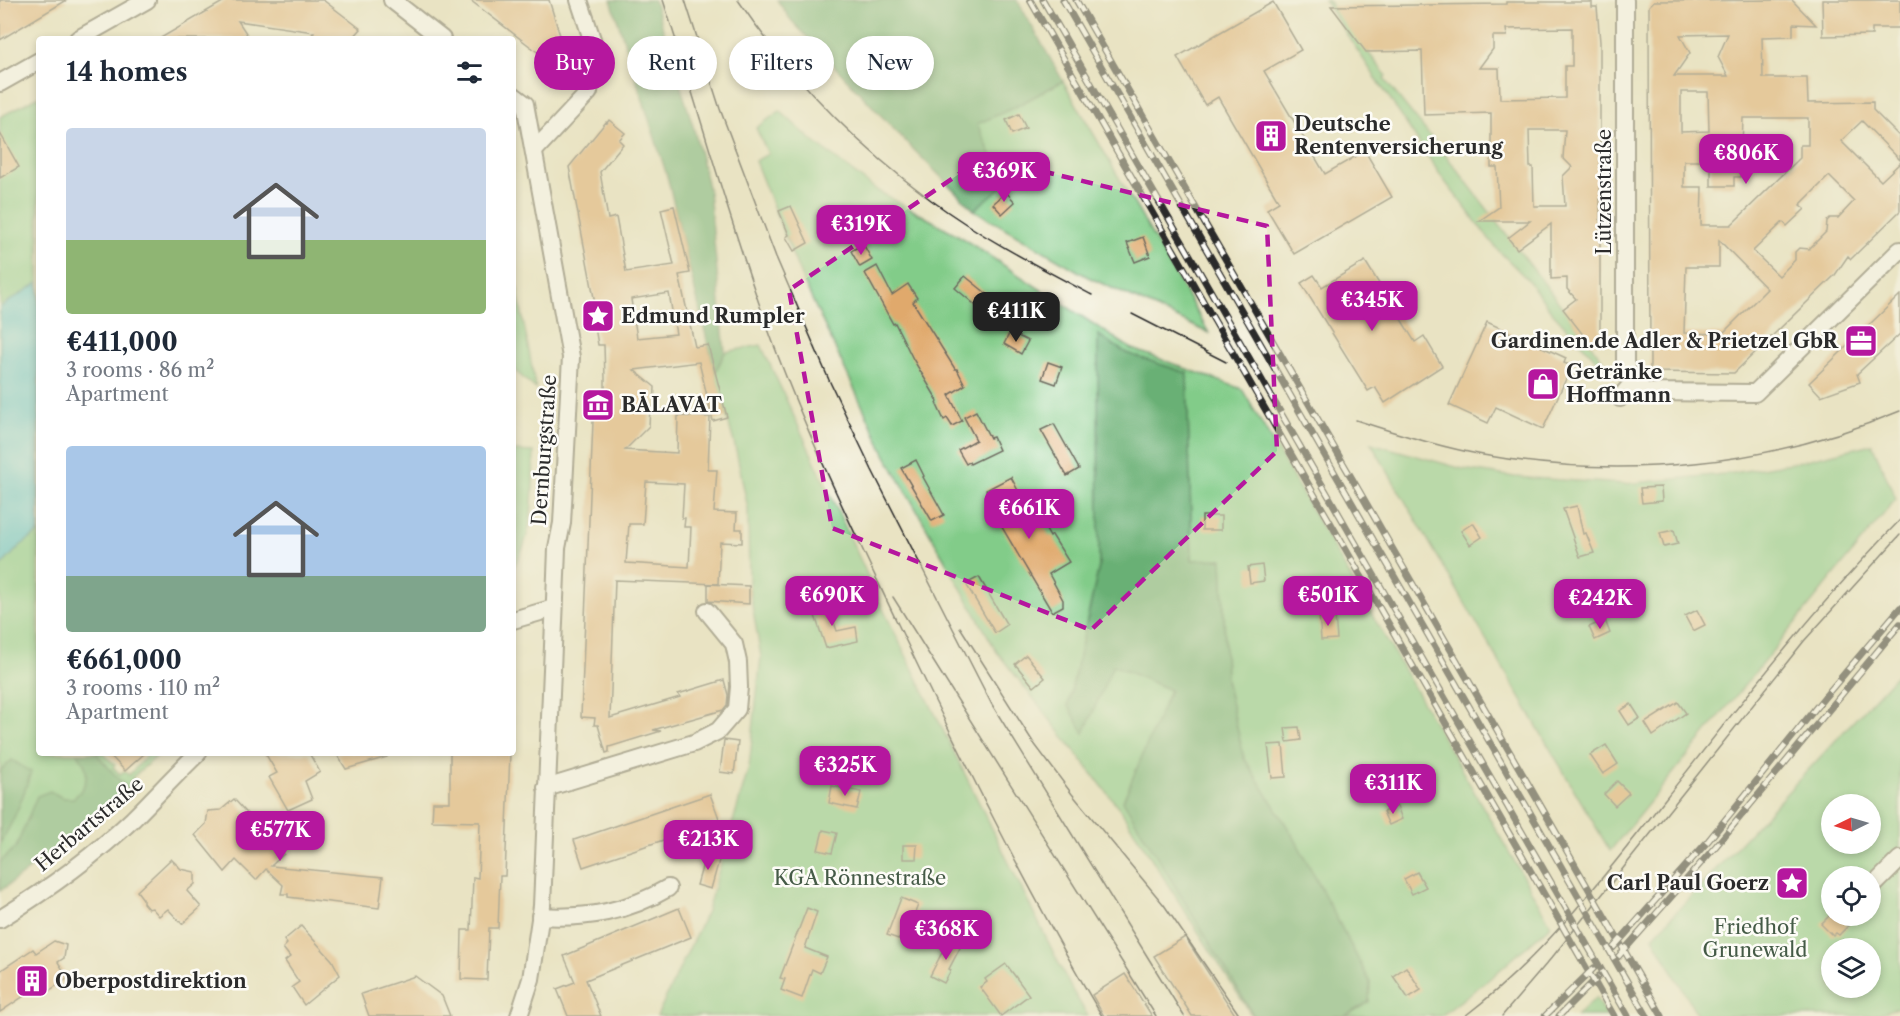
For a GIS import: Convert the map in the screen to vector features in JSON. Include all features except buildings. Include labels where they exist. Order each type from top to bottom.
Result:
[{"type":"street","points":[[83,36],[147,0]]},
{"type":"street","points":[[392,0],[438,36]]},
{"type":"street","points":[[533,145],[589,93],[595,48],[579,0]]},
{"type":"street","name":"Lützenstraße","points":[[1625,0],[1625,363],[1633,382]]},
{"type":"street","points":[[0,83],[36,63]]},
{"type":"street","name":"Dernburgstraße","points":[[516,97],[525,104],[571,357],[562,522],[557,548],[540,916],[531,979],[519,1016]]},
{"type":"street","points":[[1620,398],[1633,382],[1646,392],[1755,393],[1900,250]]},
{"type":"street","points":[[516,619],[554,608]]},
{"type":"street","points":[[546,788],[694,743],[718,730],[737,709],[738,662],[734,644],[707,611]]},
{"type":"street","name":"Herbartstraße","points":[[0,919],[30,901],[87,859],[132,819],[195,756]]},
{"type":"street","points":[[1881,878],[1900,859]]},
{"type":"street","points":[[540,916],[565,918],[596,915],[648,900],[668,888]]},
{"type":"highlighted area","points":[[984,157],[1267,226],[1277,451],[1091,630],[832,528],[789,290]]},
{"type":"green space","points":[[611,0],[654,0],[665,36],[627,36],[627,50]]},
{"type":"green space","points":[[777,0],[1017,0],[1063,81],[977,124],[1005,184],[974,210],[857,90],[934,90],[934,36],[846,36],[846,78],[834,66],[834,36],[806,36]]},
{"type":"green space","points":[[1324,0],[1327,0],[1386,75],[1384,79],[1459,172],[1608,367],[1605,369],[1551,311],[1528,280],[1497,249],[1443,179]]},
{"type":"green space","points":[[1063,81],[1209,333],[1088,277],[974,210],[1004,184],[976,124],[1015,107]]},
{"type":"green space","points":[[640,90],[682,90],[694,129],[709,191],[725,352],[715,373],[667,176]]},
{"type":"green space","points":[[36,98],[36,756],[106,756],[120,774],[124,771],[129,775],[146,756],[157,756],[132,778],[135,782],[77,834],[0,891],[0,117]]},
{"type":"green space","points":[[780,111],[814,142],[878,191],[956,234],[1130,348],[1242,389],[1551,925],[1493,976],[1441,1016],[1345,1016],[1369,1002],[1370,982],[1295,839],[1244,758],[1226,680],[1222,559],[1192,560],[1187,373],[1126,353],[1098,335],[1099,567],[1068,705],[1113,665],[1170,690],[1124,801],[1254,1016],[1252,1016],[1120,809],[997,652],[885,454],[801,276],[755,161],[768,154],[756,128]]},
{"type":"green space","points":[[516,282],[536,389],[516,372]]},
{"type":"green space","points":[[1098,335],[1126,353],[1187,373],[1192,560],[1222,559],[1226,680],[1244,758],[1295,839],[1370,982],[1369,1002],[1345,1016],[1254,1016],[1123,801],[1170,690],[1113,665],[1084,733],[1068,705],[1099,567]]},
{"type":"green space","name":"KGA Rönnestraße","points":[[761,345],[884,611],[1072,990],[1088,1016],[657,1016],[707,911],[749,767],[761,657],[749,586],[748,509],[736,450],[715,373],[725,352]]},
{"type":"green space","points":[[1371,443],[1463,469],[1515,477],[1625,484],[1733,473],[1802,461],[1872,444],[1896,499],[1610,851]]},
{"type":"green space","points":[[516,451],[534,452],[531,512],[526,541],[516,562]]},
{"type":"green space","name":"Friedhof Grunewald","points":[[1900,671],[1900,1007],[1872,1016],[1698,1016],[1653,937]]},
{"type":"green space","points":[[80,756],[99,756],[127,789],[77,834],[0,891],[0,862],[16,847],[37,796],[50,791],[63,798],[74,798],[85,782],[86,771]]},
{"type":"green space","points":[[12,760],[31,772],[18,808],[0,843],[0,771]]},
{"type":"green space","points":[[1596,998],[1606,1016],[1576,1016]]},
{"type":"water","points":[[36,284],[36,534],[20,546],[0,567],[0,307]]},
{"type":"tram line","points":[[663,0],[754,288],[812,440],[969,770],[1020,870],[1102,1016]]},
{"type":"tram line","points":[[685,0],[720,109],[776,257],[829,380],[872,470],[991,703],[1184,1016]]},
{"type":"tram line","points":[[738,0],[758,29],[802,83],[851,133],[903,179],[950,214],[989,239],[1092,295]]},
{"type":"tram line","points":[[1132,314],[1226,362]]},
{"type":"tram line","points":[[1356,420],[1419,440],[1483,455],[1535,463],[1642,467],[1748,456],[1800,445],[1850,430],[1900,411]]},
{"type":"tram line","points":[[1465,1016],[1494,993],[1572,914],[1779,656],[1900,520]]},
{"type":"tram line","points":[[1502,1016],[1554,955],[1804,641],[1900,535]]},
{"type":"tram line","points":[[893,597],[1156,1016]]},
{"type":"tram line","points":[[960,627],[1033,742],[1072,794],[1164,905],[1240,1016]]},
{"type":"railway","points":[[1030,0],[1614,1016]]},
{"type":"railway","points":[[1043,0],[1628,1016]]},
{"type":"railway","points":[[1063,0],[1647,1016]]},
{"type":"railway","points":[[1076,0],[1662,1016]]},
{"type":"railway","points":[[1613,948],[1708,841],[1900,608]]},
{"type":"railway","points":[[1618,957],[1716,846],[1900,624]]},
{"type":"railway","points":[[1545,1016],[1594,968]]},
{"type":"railway","points":[[1559,1016],[1599,976]]},
{"type":"place","name":"Deutsche Rentenversicherung","points":[[1271,136]]},
{"type":"place","name":"Edmund Rumpler","points":[[598,316]]},
{"type":"place","name":"Gardinen.de Adler & Prietzel GbR","points":[[1861,341]]},
{"type":"place","name":"Getränke Hoffmann","points":[[1543,384]]},
{"type":"place","name":"BĀLAVAT","points":[[598,405]]},
{"type":"place","name":"Carl Paul Goerz","points":[[1792,883]]},
{"type":"place","name":"Oberpostdirektion","points":[[32,981]]}]
